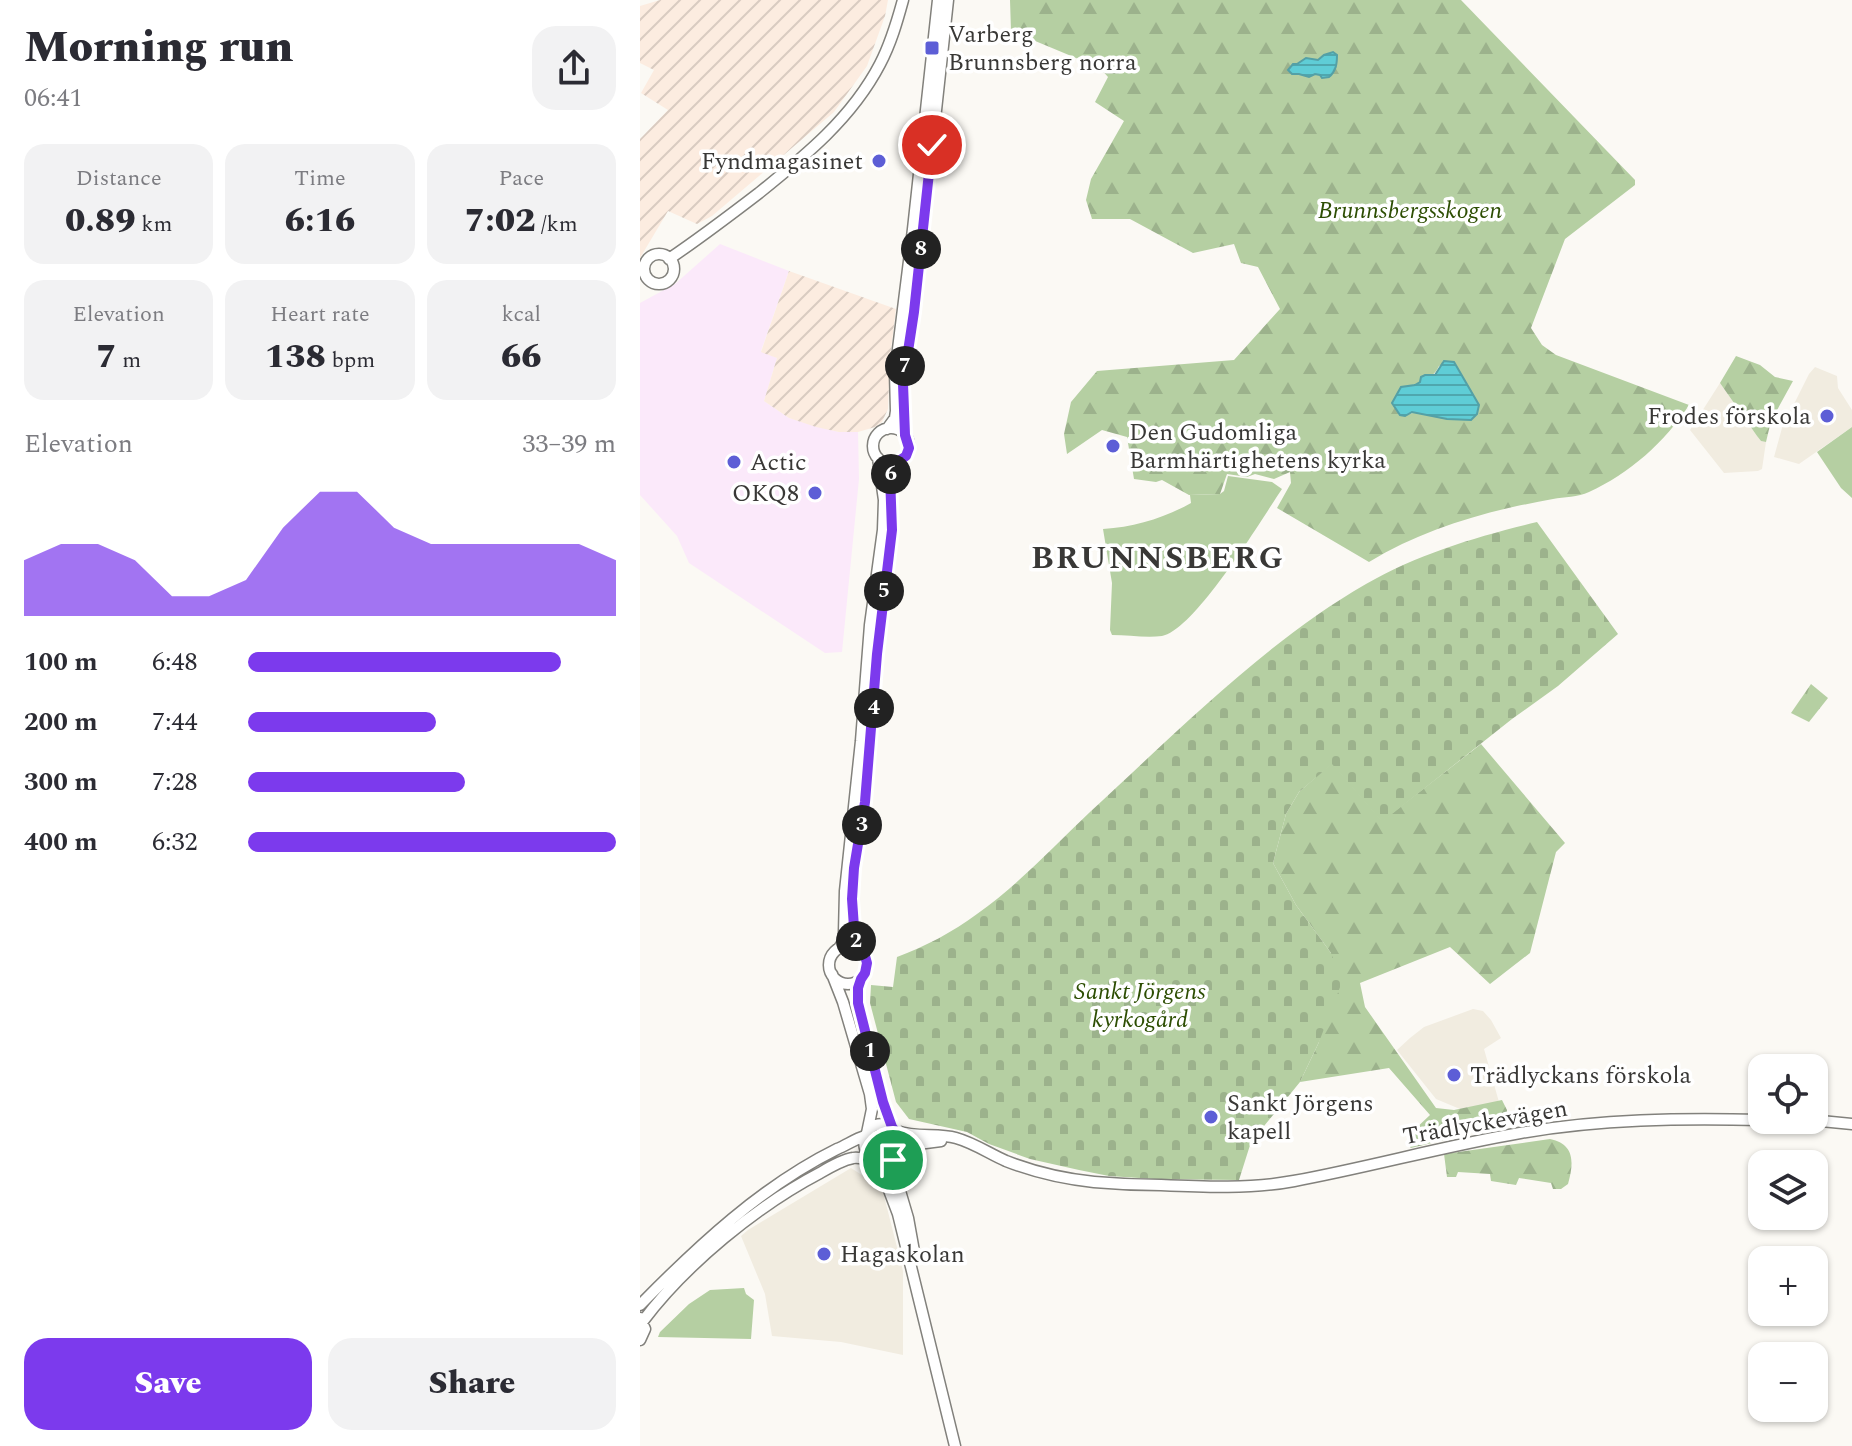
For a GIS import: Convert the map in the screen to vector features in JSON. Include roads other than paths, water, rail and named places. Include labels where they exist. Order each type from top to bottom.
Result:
[{"type":"street","points":[[669,259],[702,238],[806,155],[841,120],[879,66],[903,0]]},
{"type":"street","points":[[938,0],[895,373],[895,418],[875,440],[884,500],[883,530],[870,625],[843,942],[831,957],[830,969],[843,1002],[872,1102],[864,1147],[887,1185],[898,1214],[955,1446]]},
{"type":"street","points":[[878,458],[886,463],[896,463],[908,454],[903,384],[914,312],[948,0]]},
{"type":"street","points":[[673,272],[702,238]]},
{"type":"street","points":[[641,289],[653,283],[665,283],[671,278],[673,265],[663,255],[647,260],[642,270],[653,283]]},
{"type":"street","points":[[887,429],[897,429],[905,435]]},
{"type":"street","points":[[858,948],[853,920],[853,877],[865,802],[892,530],[890,479],[896,463]]},
{"type":"street","points":[[839,948],[858,948],[867,963],[858,988],[858,1003],[881,1094],[901,1142],[895,1174],[910,1231],[922,1314]]},
{"type":"street","points":[[832,974],[845,983],[861,979]]},
{"type":"street","points":[[1828,1120],[1852,1117]]},
{"type":"street","name":"Trädlyckevägen","points":[[897,1156],[918,1144],[947,1142],[983,1151],[1037,1171],[1095,1182],[1195,1187],[1259,1185],[1293,1181],[1466,1143],[1550,1129],[1614,1122],[1748,1120]]},
{"type":"street","points":[[1828,1122],[1852,1124]]},
{"type":"street","points":[[640,1305],[686,1260],[758,1198],[802,1167],[866,1134],[873,1127],[880,1125],[894,1129]]},
{"type":"street","name":"Trädlyckevägen","points":[[894,1129],[910,1135],[958,1138],[983,1151]]},
{"type":"street","points":[[640,1340],[644,1333],[642,1319],[663,1294],[765,1206],[801,1182],[850,1158],[886,1162],[897,1156]]},
{"type":"water","points":[[1333,52],[1337,55],[1336,64],[1329,77],[1322,78],[1315,74],[1309,77],[1292,74],[1288,70],[1306,58],[1318,60]]},
{"type":"water","points":[[1444,361],[1454,362],[1479,405],[1477,414],[1471,420],[1412,412],[1400,415],[1392,403],[1401,387],[1415,385],[1425,375],[1435,375]]},
{"type":"place","name":"Varberg Brunnsberg norra","points":[[932,48]]},
{"type":"place","name":"Fyndmagasinet","points":[[879,161]]},
{"type":"place","name":"Frodes förskola","points":[[1827,416]]},
{"type":"place","name":"Den Gudomliga Barmhärtighetens kyrka","points":[[1113,446]]},
{"type":"place","name":"Actic","points":[[734,462]]},
{"type":"place","name":"OKQ8","points":[[815,493]]},
{"type":"place","name":"Trädlyckans förskola","points":[[1454,1075]]},
{"type":"place","name":"Sankt Jörgens kapell","points":[[1211,1117]]},
{"type":"place","name":"Hagaskolan","points":[[824,1254]]},
{"type":"district","name":"BRUNNSBERG","points":[[1158,557]]},
{"type":"park label","name":"Brunnsbergsskogen","points":[[1410,210]]},
{"type":"park label","name":"Sankt Jörgens kyrkogård","points":[[1140,1005]]}]
